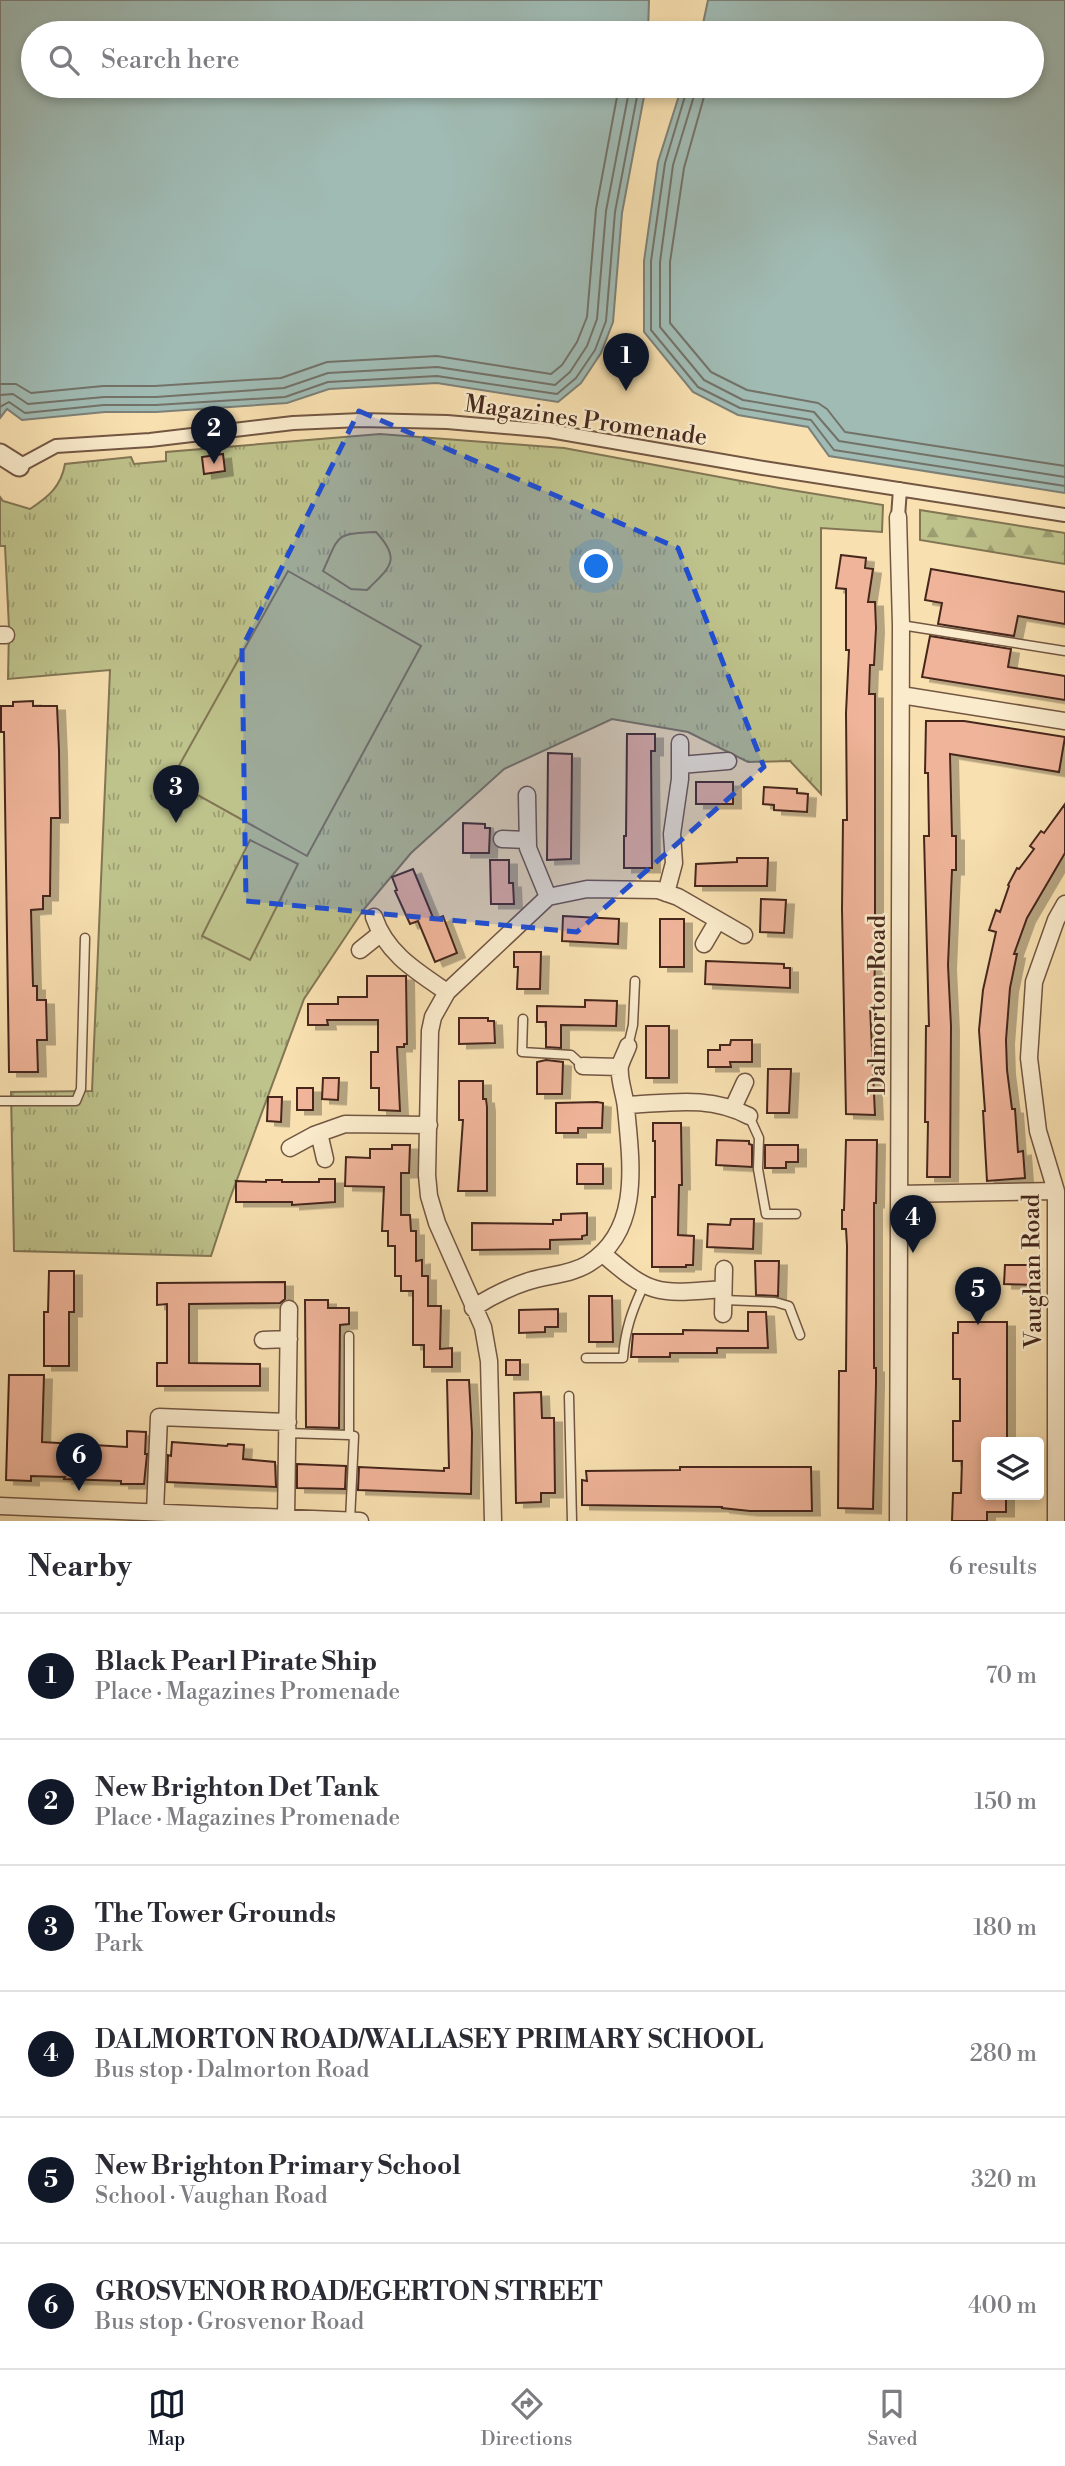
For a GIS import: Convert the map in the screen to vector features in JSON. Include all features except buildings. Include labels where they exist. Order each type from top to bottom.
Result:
[{"type":"street","name":"Magazines Promenade","points":[[19,466],[56,446],[150,440],[293,423],[435,421],[550,431],[1065,515]]},
{"type":"street","points":[[0,454],[19,466]]},
{"type":"street","name":"Dalmorton Road","points":[[898,1521],[900,489]]},
{"type":"street","points":[[901,695],[1065,721]]},
{"type":"street","points":[[666,892],[674,863],[672,834],[680,743]]},
{"type":"street","points":[[680,765],[727,761]]},
{"type":"street","points":[[527,795],[528,840],[536,872],[548,897]]},
{"type":"street","points":[[502,839],[528,840]]},
{"type":"street","points":[[494,1521],[489,1361],[483,1327],[437,1223],[429,1196],[430,1031],[433,1017],[447,992],[548,897],[587,889],[658,890],[678,897],[744,935]]},
{"type":"street","name":"Vaughan Road","points":[[1056,1521],[1056,1191],[1038,1131],[1029,1058],[1034,982],[1056,920],[1065,904]]},
{"type":"street","points":[[374,917],[380,934],[404,963],[447,992]]},
{"type":"street","points":[[704,944],[718,920]]},
{"type":"street","points":[[360,950],[380,934]]},
{"type":"street","points":[[473,1308],[525,1282],[587,1265],[619,1234],[628,1212],[630,1179],[626,1105],[620,1067],[628,1046]]},
{"type":"street","points":[[583,1066],[620,1067]]},
{"type":"street","points":[[733,1108],[745,1082]]},
{"type":"street","points":[[626,1105],[704,1101],[733,1108],[749,1116]]},
{"type":"street","points":[[290,1148],[319,1133],[345,1124],[429,1125]]},
{"type":"street","points":[[319,1133],[325,1159]]},
{"type":"street","points":[[899,1194],[1056,1191]]},
{"type":"street","points":[[602,1253],[630,1278],[653,1290],[723,1301],[724,1269]]},
{"type":"street","points":[[288,1519],[289,1309]]},
{"type":"street","points":[[263,1340],[289,1339]]},
{"type":"street","points":[[155,1512],[159,1417],[288,1428]]},
{"type":"street","points":[[0,1506],[360,1521]]},
{"type":"lane","points":[[901,625],[1065,651]]},
{"type":"lane","points":[[0,1101],[76,1101],[81,1089],[85,937]]},
{"type":"lane","points":[[628,1046],[634,1025],[635,981]]},
{"type":"lane","points":[[523,1019],[522,1052],[570,1055],[583,1066]]},
{"type":"lane","points":[[749,1116],[759,1139],[758,1169],[766,1214],[796,1214]]},
{"type":"lane","points":[[586,1358],[623,1358],[629,1315],[644,1285]]},
{"type":"lane","points":[[723,1301],[775,1302],[789,1306],[800,1335]]},
{"type":"lane","points":[[349,1336],[349,1436]]},
{"type":"lane","points":[[569,1396],[572,1521]]},
{"type":"lane","points":[[288,1428],[354,1436],[350,1521]]},
{"type":"highlighted area","points":[[359,411],[678,548],[764,767],[577,932],[246,901],[242,648]]},
{"type":"green space","points":[[380,434],[564,448],[883,505],[882,532],[821,528],[821,794],[790,761],[748,762],[688,732],[612,719],[504,769],[411,853],[364,909],[304,999],[211,1256],[14,1251],[11,1092],[92,1091],[110,670],[8,679],[9,628],[5,546],[0,546],[0,497],[3,501],[30,509],[53,491],[65,464],[131,457],[134,464],[166,461],[166,452]]},
{"type":"green space","points":[[920,510],[1065,533],[1065,564],[920,540]]},
{"type":"green space","points":[[376,532],[391,557],[387,569],[367,590],[351,589],[323,571],[340,538],[345,535]]},
{"type":"green space","points":[[288,571],[421,646],[307,856],[171,780]]},
{"type":"green space","points":[[250,840],[298,864],[250,960],[202,936]]},
{"type":"water","points":[[0,0],[649,0],[648,21],[21,21],[21,98],[644,98],[622,213],[613,322],[601,353],[581,383],[558,402],[437,383],[329,389],[287,403],[156,412],[105,412],[22,420],[7,409],[0,418]]},
{"type":"water","points":[[708,0],[1065,0],[1065,493],[829,456],[808,427],[738,415],[693,392],[644,332],[644,261],[658,162],[678,98],[1044,98],[1044,21],[704,21]]},
{"type":"place","name":"Black Pearl Pirate Ship","points":[[626,391]]},
{"type":"place","name":"New Brighton Det Tank","points":[[214,464]]},
{"type":"place","name":"The Tower Grounds","points":[[176,823]]},
{"type":"place","name":"DALMORTON ROAD/WALLASEY PRIMARY SCHOOL","points":[[913,1253]]},
{"type":"place","name":"New Brighton Primary School","points":[[978,1325]]},
{"type":"place","name":"GROSVENOR ROAD/EGERTON STREET","points":[[79,1491]]}]
